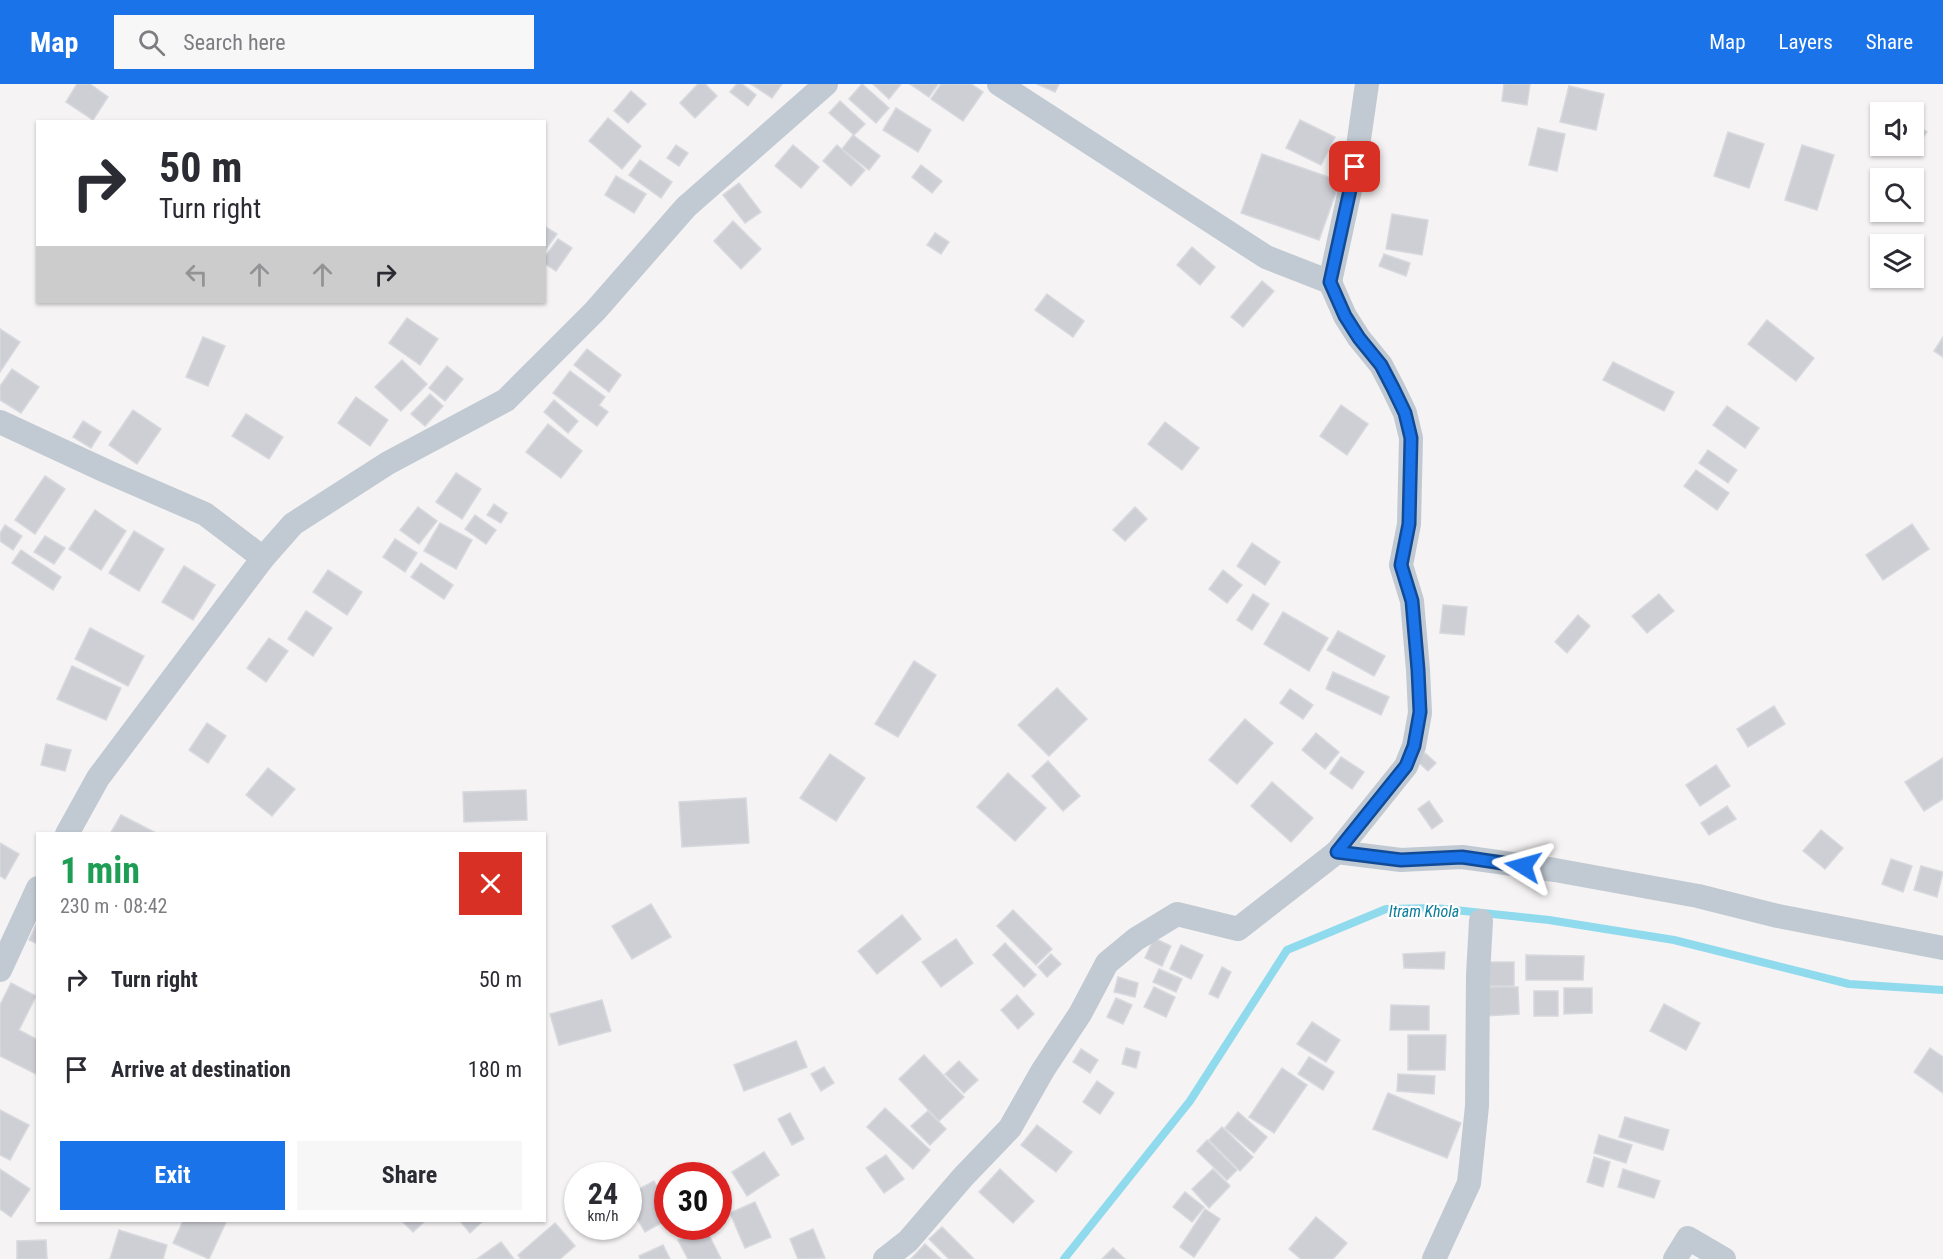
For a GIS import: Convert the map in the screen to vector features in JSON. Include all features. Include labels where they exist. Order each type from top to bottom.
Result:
[{"type":"street","points":[[68,832],[98,778],[263,558],[293,524],[388,463],[506,400],[596,311],[686,207],[826,84]]},
{"type":"street","points":[[999,84],[1266,257],[1330,282]]},
{"type":"street","points":[[885,1259],[908,1241],[963,1177],[1010,1128],[1043,1070],[1080,1014],[1107,963],[1136,939],[1177,914],[1238,929],[1337,852],[1406,766],[1414,746],[1420,712],[1412,601],[1401,565],[1409,524],[1411,438],[1405,413],[1389,380],[1381,365],[1345,316],[1330,282],[1355,167],[1367,84]]},
{"type":"street","points":[[0,422],[205,514],[263,558]]},
{"type":"street","points":[[1337,852],[1401,860],[1462,857],[1555,870],[1698,896],[1778,916],[1943,948]]},
{"type":"street","points":[[0,970],[36,892]]},
{"type":"street","points":[[1434,1259],[1469,1183],[1477,1106],[1478,975],[1481,921]]},
{"type":"street","points":[[1675,1259],[1688,1238],[1724,1259]]},
{"type":"building","points":[[77,84],[90,84],[108,97],[93,120],[66,102]]},
{"type":"building","points":[[698,84],[705,84],[717,96],[695,118],[680,103]]},
{"type":"building","points":[[737,84],[742,84],[756,95],[748,106],[730,92]]},
{"type":"building","points":[[751,84],[782,84],[772,98]]},
{"type":"building","points":[[862,84],[889,108],[876,123],[849,99]]},
{"type":"building","points":[[873,84],[901,84],[889,99]]},
{"type":"building","points":[[910,84],[938,84],[929,97]]},
{"type":"building","points":[[941,84],[971,84],[983,92],[963,121],[931,99]]},
{"type":"building","points":[[1037,84],[1059,84],[1055,92]]},
{"type":"building","points":[[1504,84],[1530,84],[1527,105],[1502,101]]},
{"type":"building","points":[[1569,86],[1604,94],[1596,130],[1560,122]]},
{"type":"building","points":[[631,91],[646,104],[628,123],[614,111]]},
{"type":"building","points":[[840,101],[865,124],[854,135],[829,113]]},
{"type":"building","points":[[896,108],[931,130],[918,152],[883,130]]},
{"type":"building","points":[[608,118],[641,146],[622,169],[589,141]]},
{"type":"building","points":[[1300,120],[1335,137],[1321,165],[1286,148]]},
{"type":"building","points":[[1538,128],[1565,134],[1557,171],[1529,165]]},
{"type":"building","points":[[1728,132],[1764,144],[1749,188],[1714,176]]},
{"type":"building","points":[[853,135],[880,156],[869,170],[842,149]]},
{"type":"building","points":[[676,145],[688,153],[679,166],[667,158]]},
{"type":"building","points":[[793,145],[819,167],[801,188],[775,166]]},
{"type":"building","points":[[837,145],[865,170],[851,186],[823,161]]},
{"type":"building","points":[[1802,145],[1834,155],[1817,210],[1785,200]]},
{"type":"building","points":[[1262,154],[1340,181],[1319,240],[1241,213]]},
{"type":"building","points":[[640,160],[672,182],[661,198],[629,175]]},
{"type":"building","points":[[921,165],[942,181],[932,193],[912,177]]},
{"type":"building","points":[[616,176],[646,194],[634,213],[605,195]]},
{"type":"building","points":[[739,183],[761,212],[745,223],[723,195]]},
{"type":"building","points":[[1392,214],[1428,220],[1422,255],[1386,249]]},
{"type":"building","points":[[733,221],[761,249],[741,269],[714,241]]},
{"type":"building","points":[[546,227],[557,234],[546,249]]},
{"type":"building","points":[[935,233],[949,242],[941,254],[927,245]]},
{"type":"building","points":[[558,239],[572,248],[556,271],[546,264],[546,255]]},
{"type":"building","points":[[1192,247],[1215,267],[1200,285],[1177,265]]},
{"type":"building","points":[[1384,254],[1410,263],[1406,276],[1379,266]]},
{"type":"building","points":[[1262,281],[1274,291],[1243,327],[1231,317]]},
{"type":"building","points":[[1047,294],[1084,321],[1073,337],[1035,310]]},
{"type":"building","points":[[407,318],[438,339],[420,365],[389,343]]},
{"type":"building","points":[[1767,320],[1814,358],[1796,381],[1748,344]]},
{"type":"building","points":[[0,329],[20,342],[0,372]]},
{"type":"building","points":[[203,337],[225,346],[208,386],[186,377]]},
{"type":"building","points":[[1943,337],[1943,357],[1934,351]]},
{"type":"building","points":[[587,349],[621,375],[609,392],[574,365]]},
{"type":"building","points":[[402,360],[427,384],[401,411],[375,387]]},
{"type":"building","points":[[1613,362],[1674,392],[1664,411],[1603,380]]},
{"type":"building","points":[[447,366],[463,379],[445,401],[429,388]]},
{"type":"building","points":[[12,369],[39,387],[21,413],[0,400],[0,386]]},
{"type":"building","points":[[570,371],[605,397],[599,405],[608,412],[597,426],[553,393]]},
{"type":"building","points":[[430,394],[443,406],[425,426],[411,414]]},
{"type":"building","points":[[356,397],[388,420],[370,446],[338,423]]},
{"type":"building","points":[[554,400],[578,421],[568,433],[544,412]]},
{"type":"building","points":[[1341,405],[1368,424],[1347,455],[1320,436]]},
{"type":"building","points":[[1727,406],[1759,428],[1745,448],[1713,425]]},
{"type":"building","points":[[133,410],[161,429],[137,464],[109,445]]},
{"type":"building","points":[[246,414],[283,437],[269,459],[232,436]]},
{"type":"building","points":[[83,421],[101,432],[91,448],[73,437]]},
{"type":"building","points":[[1165,422],[1199,448],[1182,470],[1148,444]]},
{"type":"building","points":[[548,424],[582,451],[561,478],[526,452]]},
{"type":"building","points":[[1708,450],[1737,470],[1728,483],[1699,463]]},
{"type":"building","points":[[1696,470],[1729,493],[1717,510],[1684,486]]},
{"type":"building","points":[[456,473],[481,489],[462,519],[436,502]]},
{"type":"building","points":[[45,476],[65,489],[35,534],[15,520]]},
{"type":"building","points":[[494,504],[507,513],[501,523],[487,515]]},
{"type":"building","points":[[418,507],[437,521],[419,544],[400,530]]},
{"type":"building","points":[[1135,507],[1147,519],[1125,541],[1113,530]]},
{"type":"building","points":[[95,510],[126,531],[101,570],[69,549]]},
{"type":"building","points":[[475,515],[496,530],[486,544],[465,529]]},
{"type":"building","points":[[440,523],[472,540],[456,569],[424,551]]},
{"type":"building","points":[[1912,524],[1929,549],[1883,580],[1866,555]]},
{"type":"building","points":[[5,525],[22,536],[13,550],[0,541],[0,533]]},
{"type":"building","points":[[134,531],[164,549],[139,591],[109,573]]},
{"type":"building","points":[[45,536],[65,548],[54,564],[34,552]]},
{"type":"building","points":[[395,539],[417,553],[405,572],[383,557]]},
{"type":"building","points":[[1252,543],[1280,562],[1265,585],[1237,566]]},
{"type":"building","points":[[21,550],[61,577],[53,590],[12,563]]},
{"type":"building","points":[[421,563],[453,585],[444,599],[411,577]]},
{"type":"building","points":[[184,566],[215,585],[193,620],[162,602]]},
{"type":"building","points":[[328,570],[362,592],[347,615],[313,592]]},
{"type":"building","points":[[1223,570],[1242,585],[1227,603],[1209,589]]},
{"type":"building","points":[[1253,594],[1269,604],[1252,630],[1237,620]]},
{"type":"building","points":[[1659,594],[1674,611],[1647,633],[1632,616]]},
{"type":"building","points":[[1443,605],[1467,607],[1464,635],[1440,633]]},
{"type":"building","points":[[306,611],[332,628],[313,656],[288,639]]},
{"type":"building","points":[[1283,612],[1328,638],[1309,671],[1264,644]]},
{"type":"building","points":[[1578,615],[1590,626],[1567,653],[1555,642]]},
{"type":"building","points":[[90,628],[144,656],[128,686],[75,659]]},
{"type":"building","points":[[1338,631],[1385,656],[1374,676],[1327,650]]},
{"type":"building","points":[[269,638],[288,651],[266,682],[247,668]]},
{"type":"building","points":[[914,661],[936,675],[898,737],[875,724]]},
{"type":"building","points":[[72,666],[121,688],[106,720],[57,699]]},
{"type":"building","points":[[1333,672],[1389,697],[1381,715],[1326,689]]},
{"type":"building","points":[[1057,688],[1087,719],[1049,756],[1018,725]]},
{"type":"building","points":[[1290,689],[1313,705],[1303,719],[1280,703]]},
{"type":"building","points":[[1774,706],[1785,724],[1748,747],[1737,729]]},
{"type":"building","points":[[1245,719],[1273,743],[1237,784],[1209,760]]},
{"type":"building","points":[[207,723],[226,736],[208,763],[189,750]]},
{"type":"building","points":[[1316,733],[1339,752],[1325,769],[1302,750]]},
{"type":"building","points":[[46,744],[71,750],[65,771],[41,765]]},
{"type":"building","points":[[1425,753],[1436,763],[1428,771],[1418,762]]},
{"type":"building","points":[[830,754],[865,778],[836,821],[800,798]]},
{"type":"building","points":[[1341,757],[1364,772],[1352,789],[1330,773]]},
{"type":"building","points":[[1943,758],[1943,799],[1924,811],[1905,782]]},
{"type":"building","points":[[1048,761],[1080,796],[1063,811],[1032,776]]},
{"type":"building","points":[[1716,765],[1730,786],[1700,806],[1686,785]]},
{"type":"building","points":[[268,768],[295,789],[272,816],[246,795]]},
{"type":"building","points":[[1008,773],[1046,808],[1015,841],[977,807]]},
{"type":"building","points":[[1272,782],[1313,818],[1291,842],[1251,806]]},
{"type":"building","points":[[526,790],[527,820],[464,822],[463,792]]},
{"type":"building","points":[[746,798],[749,843],[682,847],[679,802]]},
{"type":"building","points":[[1429,801],[1443,821],[1432,829],[1418,809]]},
{"type":"building","points":[[1727,806],[1736,819],[1709,835],[1701,823]]},
{"type":"building","points":[[121,815],[154,832],[111,832]]},
{"type":"building","points":[[1821,830],[1843,848],[1825,869],[1803,851]]},
{"type":"building","points":[[0,843],[19,854],[5,879],[0,876]]},
{"type":"building","points":[[1891,859],[1912,866],[1903,892],[1882,884]]},
{"type":"building","points":[[1921,866],[1943,872],[1937,897],[1914,890]]},
{"type":"building","points":[[651,904],[671,937],[632,959],[612,926]]},
{"type":"building","points":[[1013,910],[1052,949],[1036,965],[997,926]]},
{"type":"building","points":[[902,915],[921,939],[877,974],[858,951]]},
{"type":"building","points":[[36,925],[36,943],[29,940]]},
{"type":"building","points":[[1154,938],[1171,946],[1162,966],[1145,958]]},
{"type":"building","points":[[956,939],[973,963],[941,987],[922,962]]},
{"type":"building","points":[[1005,943],[1036,975],[1024,987],[993,955]]},
{"type":"building","points":[[1181,945],[1203,955],[1191,979],[1170,969]]},
{"type":"building","points":[[1445,952],[1444,969],[1404,968],[1403,954]]},
{"type":"building","points":[[1051,954],[1061,964],[1047,977],[1038,967]]},
{"type":"building","points":[[1526,955],[1584,956],[1583,980],[1526,980]]},
{"type":"building","points":[[1482,962],[1514,962],[1514,986],[1482,986]]},
{"type":"building","points":[[1222,967],[1231,972],[1218,998],[1209,994]]},
{"type":"building","points":[[1159,969],[1182,979],[1176,992],[1153,982]]},
{"type":"building","points":[[1118,977],[1138,983],[1135,997],[1114,992]]},
{"type":"building","points":[[11,983],[36,996],[19,1030],[36,1039],[36,1074],[0,1056],[0,1005]]},
{"type":"building","points":[[1154,987],[1175,997],[1166,1017],[1144,1007]]},
{"type":"building","points":[[1484,987],[1518,987],[1519,1014],[1485,1016]]},
{"type":"building","points":[[1564,988],[1592,988],[1592,1013],[1564,1014]]},
{"type":"building","points":[[1534,991],[1558,991],[1558,1016],[1534,1016]]},
{"type":"building","points":[[1017,995],[1034,1014],[1018,1029],[1001,1010]]},
{"type":"building","points":[[1116,998],[1132,1005],[1123,1024],[1107,1017]]},
{"type":"building","points":[[602,1000],[611,1031],[559,1045],[550,1014]]},
{"type":"building","points":[[1664,1004],[1700,1023],[1686,1050],[1650,1031]]},
{"type":"building","points":[[1391,1005],[1429,1006],[1429,1030],[1390,1030]]},
{"type":"building","points":[[1312,1022],[1340,1040],[1326,1062],[1297,1044]]},
{"type":"building","points":[[1408,1035],[1446,1035],[1445,1070],[1408,1070]]},
{"type":"building","points":[[796,1041],[807,1067],[744,1091],[734,1065]]},
{"type":"building","points":[[1126,1048],[1140,1052],[1136,1068],[1122,1064]]},
{"type":"building","points":[[1930,1048],[1943,1057],[1943,1093],[1914,1072]]},
{"type":"building","points":[[1081,1049],[1098,1060],[1090,1073],[1073,1062]]},
{"type":"building","points":[[924,1055],[964,1097],[939,1121],[899,1079]]},
{"type":"building","points":[[1309,1057],[1334,1072],[1323,1090],[1298,1074]]},
{"type":"building","points":[[959,1061],[978,1080],[964,1093],[945,1074]]},
{"type":"building","points":[[824,1067],[834,1083],[821,1091],[811,1074]]},
{"type":"building","points":[[1282,1068],[1307,1085],[1274,1133],[1249,1117]]},
{"type":"building","points":[[1398,1074],[1435,1076],[1434,1094],[1397,1091]]},
{"type":"building","points":[[1097,1081],[1114,1093],[1100,1114],[1083,1102]]},
{"type":"building","points":[[1388,1093],[1461,1123],[1447,1158],[1373,1129]]},
{"type":"building","points":[[885,1108],[930,1150],[913,1169],[867,1127]]},
{"type":"building","points":[[0,1110],[29,1125],[10,1160],[0,1155]]},
{"type":"building","points":[[928,1111],[946,1129],[930,1145],[911,1126]]},
{"type":"building","points":[[1238,1112],[1267,1137],[1254,1153],[1225,1128]]},
{"type":"building","points":[[790,1113],[804,1139],[792,1145],[778,1119]]},
{"type":"building","points":[[1625,1117],[1669,1130],[1663,1150],[1619,1137]]},
{"type":"building","points":[[1037,1125],[1072,1152],[1056,1172],[1021,1145]]},
{"type":"building","points":[[1222,1127],[1253,1157],[1240,1171],[1209,1140]]},
{"type":"building","points":[[1599,1135],[1632,1145],[1626,1163],[1594,1153]]},
{"type":"building","points":[[1207,1140],[1237,1170],[1227,1180],[1197,1151]]},
{"type":"building","points":[[764,1152],[779,1175],[747,1196],[732,1172]]},
{"type":"building","points":[[886,1155],[904,1179],[884,1193],[866,1168]]},
{"type":"building","points":[[1594,1157],[1610,1162],[1603,1187],[1587,1182]]},
{"type":"building","points":[[0,1169],[30,1189],[11,1217],[0,1209]]},
{"type":"building","points":[[1000,1169],[1034,1201],[1013,1223],[979,1192]]},
{"type":"building","points":[[1213,1169],[1230,1186],[1209,1208],[1192,1189]]},
{"type":"building","points":[[1623,1169],[1660,1181],[1654,1198],[1618,1187]]},
{"type":"building","points":[[654,1181],[654,1227],[645,1232],[642,1227],[642,1187]]},
{"type":"building","points":[[1185,1192],[1204,1207],[1192,1222],[1173,1207]]},
{"type":"building","points":[[755,1202],[771,1237],[745,1248],[732,1218],[732,1212]]},
{"type":"building","points":[[1205,1209],[1220,1219],[1194,1257],[1180,1247]]},
{"type":"building","points":[[1316,1217],[1347,1243],[1333,1259],[1301,1259],[1289,1249]]},
{"type":"building","points":[[183,1222],[226,1222],[209,1259],[173,1243]]},
{"type":"building","points":[[403,1222],[424,1222],[413,1232]]},
{"type":"building","points":[[461,1222],[482,1222],[470,1233]]},
{"type":"building","points":[[555,1223],[564,1233],[564,1240],[570,1240],[575,1246],[560,1259],[521,1259],[518,1255]]},
{"type":"building","points":[[942,1227],[973,1258],[949,1259],[929,1239]]},
{"type":"building","points":[[813,1229],[825,1258],[798,1259],[790,1239]]},
{"type":"building","points":[[119,1230],[167,1245],[163,1259],[110,1259]]},
{"type":"building","points":[[46,1240],[47,1259],[17,1259],[17,1241]]},
{"type":"building","points":[[678,1240],[712,1240],[721,1259],[688,1259]]},
{"type":"building","points":[[501,1242],[514,1259],[477,1259]]},
{"type":"building","points":[[925,1244],[941,1259],[911,1259]]},
{"type":"building","points":[[663,1245],[670,1259],[640,1259],[639,1256]]},
{"type":"building","points":[[1113,1248],[1125,1259],[1102,1259]]},
{"type":"waterway","name":"Itram Khola","points":[[1064,1259],[1190,1101],[1287,950],[1386,909],[1435,908],[1549,920],[1674,940],[1849,984],[1943,990]]},
{"type":"route","points":[[1355,167],[1330,282],[1345,316],[1381,365],[1393,388],[1405,413],[1411,438],[1409,524],[1401,565],[1412,601],[1420,712],[1414,746],[1406,766],[1337,852],[1401,860],[1462,857],[1523,866]]}]
